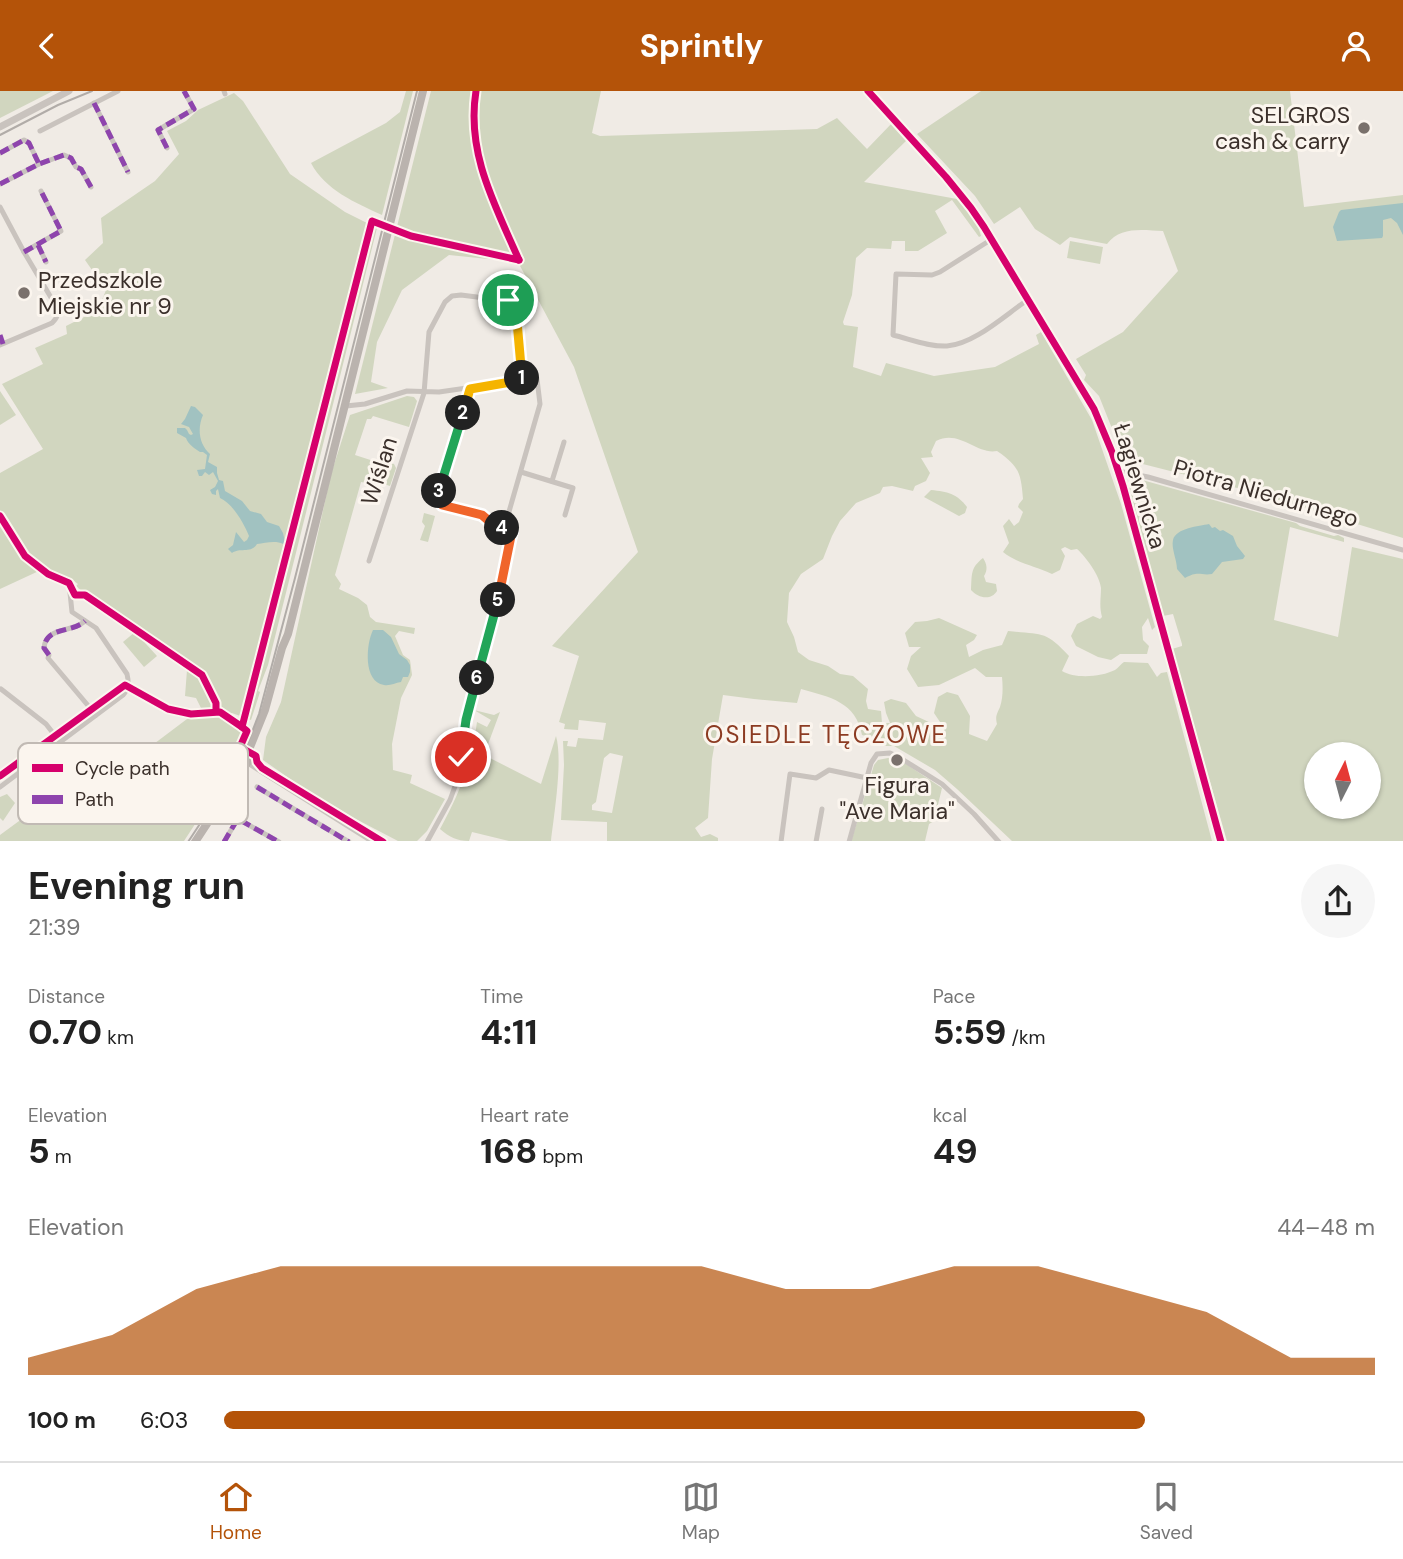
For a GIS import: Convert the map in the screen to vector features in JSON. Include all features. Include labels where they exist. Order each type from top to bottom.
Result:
[{"type":"main road","points":[[248,759],[254,751],[272,704],[423,91]]},
{"type":"main road","points":[[196,841],[206,824]]},
{"type":"street","points":[[0,127],[69,91]]},
{"type":"street","points":[[40,131],[118,91]]},
{"type":"street","points":[[167,148],[158,130],[194,109],[184,91]]},
{"type":"street","name":"Łagiewnicka","points":[[868,91],[971,208],[1029,299],[1106,434],[1221,841]]},
{"type":"street","points":[[94,103],[128,172]]},
{"type":"street","points":[[0,153],[24,140],[29,143],[39,164]]},
{"type":"street","points":[[0,184],[62,155],[68,156],[76,167],[81,169],[91,187]]},
{"type":"street","points":[[24,252],[61,231],[41,191]]},
{"type":"street","points":[[0,207],[2,218],[56,306],[57,317],[45,327],[2,344],[0,335]]},
{"type":"street","points":[[992,239],[932,275],[896,274],[893,335],[940,346],[962,343],[1029,299]]},
{"type":"street","points":[[38,245],[46,262]]},
{"type":"street","name":"Wiślan","points":[[369,561],[424,393],[429,332],[444,303],[456,295],[508,300],[516,310],[522,380],[470,389]]},
{"type":"street","points":[[504,529],[540,404],[537,379]]},
{"type":"street","points":[[346,405],[365,404],[407,391],[424,393],[470,389],[438,498],[442,505],[482,515],[495,526],[512,531],[501,586],[466,720],[459,773],[450,800],[428,841]]},
{"type":"street","points":[[552,481],[564,442]]},
{"type":"street","name":"Piotra Niedurnego","points":[[1118,471],[1148,477],[1403,550]]},
{"type":"street","points":[[521,472],[573,488],[565,515]]},
{"type":"street","points":[[1,689],[46,723],[60,742],[126,692],[129,682],[127,674],[96,628],[72,612],[69,583]]},
{"type":"street","points":[[85,621],[77,627],[55,632],[46,639],[44,648],[48,658],[96,715]]},
{"type":"street","points":[[849,841],[871,763],[877,754],[890,753],[942,784],[998,841]]},
{"type":"street","points":[[248,763],[372,841]]},
{"type":"street","points":[[781,841],[790,774],[816,778],[829,770],[867,778]]},
{"type":"street","points":[[0,787],[18,774]]},
{"type":"street","points":[[257,787],[347,841]]},
{"type":"street","points":[[278,799],[285,787]]},
{"type":"street","points":[[816,841],[822,809]]},
{"type":"street","points":[[225,841],[235,824]]},
{"type":"street","points":[[247,824],[277,841]]},
{"type":"green space","points":[[0,91],[53,91],[0,118]]},
{"type":"green space","points":[[406,91],[413,91],[382,215],[333,188],[324,181],[311,163],[386,123],[400,112]]},
{"type":"green space","points":[[431,91],[601,91],[592,133],[600,136],[817,129],[837,118],[867,149],[893,122],[907,140],[864,182],[957,199],[976,220],[981,236],[979,237],[952,200],[935,211],[947,233],[918,251],[905,251],[905,241],[892,241],[891,249],[867,248],[856,258],[852,295],[843,322],[844,325],[858,327],[853,367],[881,376],[886,363],[934,376],[995,367],[1039,344],[1036,335],[1041,332],[1092,420],[1121,504],[1155,627],[1152,630],[1148,618],[1142,627],[1143,640],[1149,646],[1147,654],[1120,654],[1111,660],[1076,646],[1071,636],[1077,624],[1093,616],[1100,619],[1102,617],[1100,583],[1092,567],[1077,549],[1061,549],[1065,556],[1060,570],[1052,574],[1003,552],[1009,543],[1003,526],[1009,519],[1014,526],[1023,512],[1018,507],[1023,499],[1018,471],[997,451],[945,438],[936,441],[931,452],[933,457],[921,458],[930,473],[926,481],[915,486],[913,491],[892,486],[883,487],[880,493],[856,503],[840,521],[823,559],[801,574],[789,593],[787,622],[798,652],[840,674],[853,676],[868,689],[868,709],[881,711],[882,723],[890,723],[884,702],[891,699],[906,703],[916,716],[931,723],[939,735],[944,732],[944,728],[934,713],[938,697],[947,692],[958,695],[970,716],[969,734],[987,741],[997,724],[1002,677],[986,677],[975,668],[939,685],[918,687],[907,669],[911,656],[921,647],[909,647],[905,633],[915,622],[939,618],[977,635],[966,645],[969,657],[1002,645],[1008,631],[1042,635],[1054,642],[1069,656],[1062,671],[1067,674],[1103,674],[1115,670],[1124,662],[1148,663],[1157,677],[1167,672],[1212,841],[1012,841],[935,770],[894,746],[872,746],[870,737],[862,735],[859,724],[848,708],[831,698],[801,689],[797,703],[723,695],[712,759],[708,818],[695,828],[701,837],[710,834],[718,838],[718,841],[607,841],[607,822],[561,820],[563,741],[568,741],[567,746],[576,747],[578,738],[603,740],[606,723],[579,720],[578,730],[564,729],[565,724],[559,722],[579,656],[552,646],[638,552],[574,367],[519,264],[449,255],[402,290],[377,342],[371,382],[388,388],[355,394]],"holes":[[[610,753],[623,756],[612,813],[592,810],[604,758]]]},
{"type":"green space","points":[[981,91],[1290,91],[1304,207],[1403,195],[1403,538],[1245,490],[1131,461],[1121,451],[1099,396],[1084,380],[1086,375],[1076,359],[1123,332],[1178,271],[1163,231],[1125,232],[1112,238],[1107,244],[1070,237],[1060,245],[1035,229],[1020,207],[994,224],[975,196],[917,134]]},
{"type":"green space","points":[[234,93],[243,101],[290,174],[345,212],[377,228],[268,665],[251,720],[232,713],[228,715],[218,707],[202,710],[196,698],[185,696],[187,670],[169,650],[85,594],[70,578],[41,570],[0,589],[0,473],[43,449],[2,384],[43,364],[35,348],[67,334],[66,326],[98,310],[106,290],[85,260],[103,243],[101,218],[155,181],[179,154],[167,131],[186,121],[198,110]]},
{"type":"green space","points":[[1070,241],[1103,247],[1100,264],[1067,258]]},
{"type":"green space","points":[[0,391],[16,415],[0,425]]},
{"type":"green space","points":[[407,396],[414,397],[417,401],[409,427],[373,416],[367,419],[355,455],[389,466],[391,463],[396,468],[390,486],[368,479],[366,483],[361,482],[335,575],[341,584],[339,589],[367,605],[370,617],[376,622],[415,628],[414,634],[399,631],[395,636],[403,655],[410,660],[412,675],[401,698],[392,744],[393,770],[412,775],[410,783],[445,799],[427,831],[417,841],[398,841],[352,817],[263,760],[266,737],[281,702],[331,474],[350,415]]},
{"type":"green space","points":[[1135,478],[1344,538],[1344,542],[1290,527],[1274,620],[1338,637],[1352,547],[1403,559],[1403,841],[1227,841],[1172,649],[1182,644],[1173,614],[1163,616],[1129,487]]},
{"type":"green space","points":[[931,490],[955,496],[967,507],[965,513],[959,516],[924,497]]},
{"type":"green space","points":[[424,513],[435,516],[428,542],[420,540],[425,526],[422,522]]},
{"type":"green space","points":[[983,558],[987,567],[984,576],[986,582],[996,584],[997,591],[988,597],[971,590],[974,569]]},
{"type":"green space","points":[[135,632],[157,656],[144,667],[123,642]]},
{"type":"green space","points":[[474,710],[494,715],[500,712],[484,755],[541,784],[556,736],[558,773],[551,841],[509,841],[472,832],[469,841],[465,841],[453,838],[440,829],[463,780],[470,749],[473,748],[477,722],[487,727],[491,720]]},
{"type":"green space","points":[[218,713],[244,730],[239,743],[155,743],[191,716]]},
{"type":"green space","points":[[888,758],[906,764],[942,788],[934,821],[929,824],[925,841],[851,841],[874,765],[878,760]]},
{"type":"green space","points":[[7,794],[15,803],[3,821],[0,818],[0,797]]},
{"type":"green space","points":[[18,822],[18,824],[195,824],[184,841],[0,841],[0,835]]},
{"type":"water","points":[[1403,203],[1403,235],[1391,218],[1383,220],[1382,238],[1337,241],[1333,227],[1341,210]]},
{"type":"water","points":[[191,406],[203,415],[201,441],[210,454],[208,462],[217,467],[219,480],[223,481],[225,491],[242,501],[250,511],[261,514],[267,522],[279,526],[285,542],[283,544],[257,544],[252,549],[232,553],[228,549],[233,545],[236,532],[244,542],[249,536],[237,514],[220,498],[218,489],[216,495],[212,494],[210,490],[218,481],[213,472],[209,475],[205,472],[199,476],[197,470],[205,469],[207,455],[177,433],[177,428],[185,428],[189,434],[193,434],[189,427],[181,424]]},
{"type":"water","points":[[1209,524],[1212,528],[1233,536],[1245,556],[1243,559],[1222,562],[1212,574],[1197,574],[1185,578],[1177,569],[1173,540],[1183,530]]},
{"type":"water","points":[[373,630],[383,630],[391,637],[399,654],[410,665],[408,677],[403,677],[401,682],[384,685],[372,677],[368,653]]},
{"type":"tram line","points":[[0,135],[92,91]]},
{"type":"tram line","points":[[248,743],[259,714],[295,578],[417,91]]},
{"type":"tram line","points":[[189,841],[200,824]]},
{"type":"marked path","points":[[167,148],[158,130],[194,109],[184,91]]},
{"type":"marked path","points":[[94,103],[128,172]]},
{"type":"marked path","points":[[0,153],[24,140],[29,143],[39,164]]},
{"type":"marked path","points":[[0,184],[39,164],[64,155],[71,158],[76,167],[81,169],[91,187]]},
{"type":"marked path","points":[[24,252],[61,231],[41,191]]},
{"type":"marked path","points":[[38,245],[46,262]]},
{"type":"marked path","points":[[0,335],[3,344]]},
{"type":"marked path","points":[[49,655],[44,648],[50,636],[85,621]]},
{"type":"marked path","points":[[257,787],[347,841]]},
{"type":"marked path","points":[[225,841],[235,824]]},
{"type":"marked path","points":[[247,824],[277,841]]},
{"type":"cycle path","points":[[476,91],[474,114],[479,157],[492,199],[519,260]]},
{"type":"cycle path","points":[[868,91],[971,208],[1094,409],[1123,486],[1221,841]]},
{"type":"cycle path","points":[[242,743],[247,731],[242,727],[372,221],[411,236],[519,260]]},
{"type":"cycle path","points":[[0,516],[25,556],[48,574],[69,583],[75,595],[85,595],[202,675],[216,703],[216,711]]},
{"type":"cycle path","points":[[45,743],[125,685],[168,709],[191,714],[220,712],[242,727]]},
{"type":"cycle path","points":[[248,752],[256,756],[262,768],[381,841]]},
{"type":"cycle path","points":[[0,776],[18,763]]},
{"type":"place","name":"SELGROS cash & carry","points":[[1364,128]]},
{"type":"place","name":"Przedszkole Miejskie nr 9","points":[[24,293]]},
{"type":"place","name":"Figura \"Ave Maria\"","points":[[897,760]]},
{"type":"district","name":"OSIEDLE TĘCZOWE","points":[[826,734]]},
{"type":"route","points":[[461,757],[466,720],[501,586],[512,531],[495,526],[482,515],[442,505],[438,494],[470,389],[522,380],[516,310],[508,300]]}]
